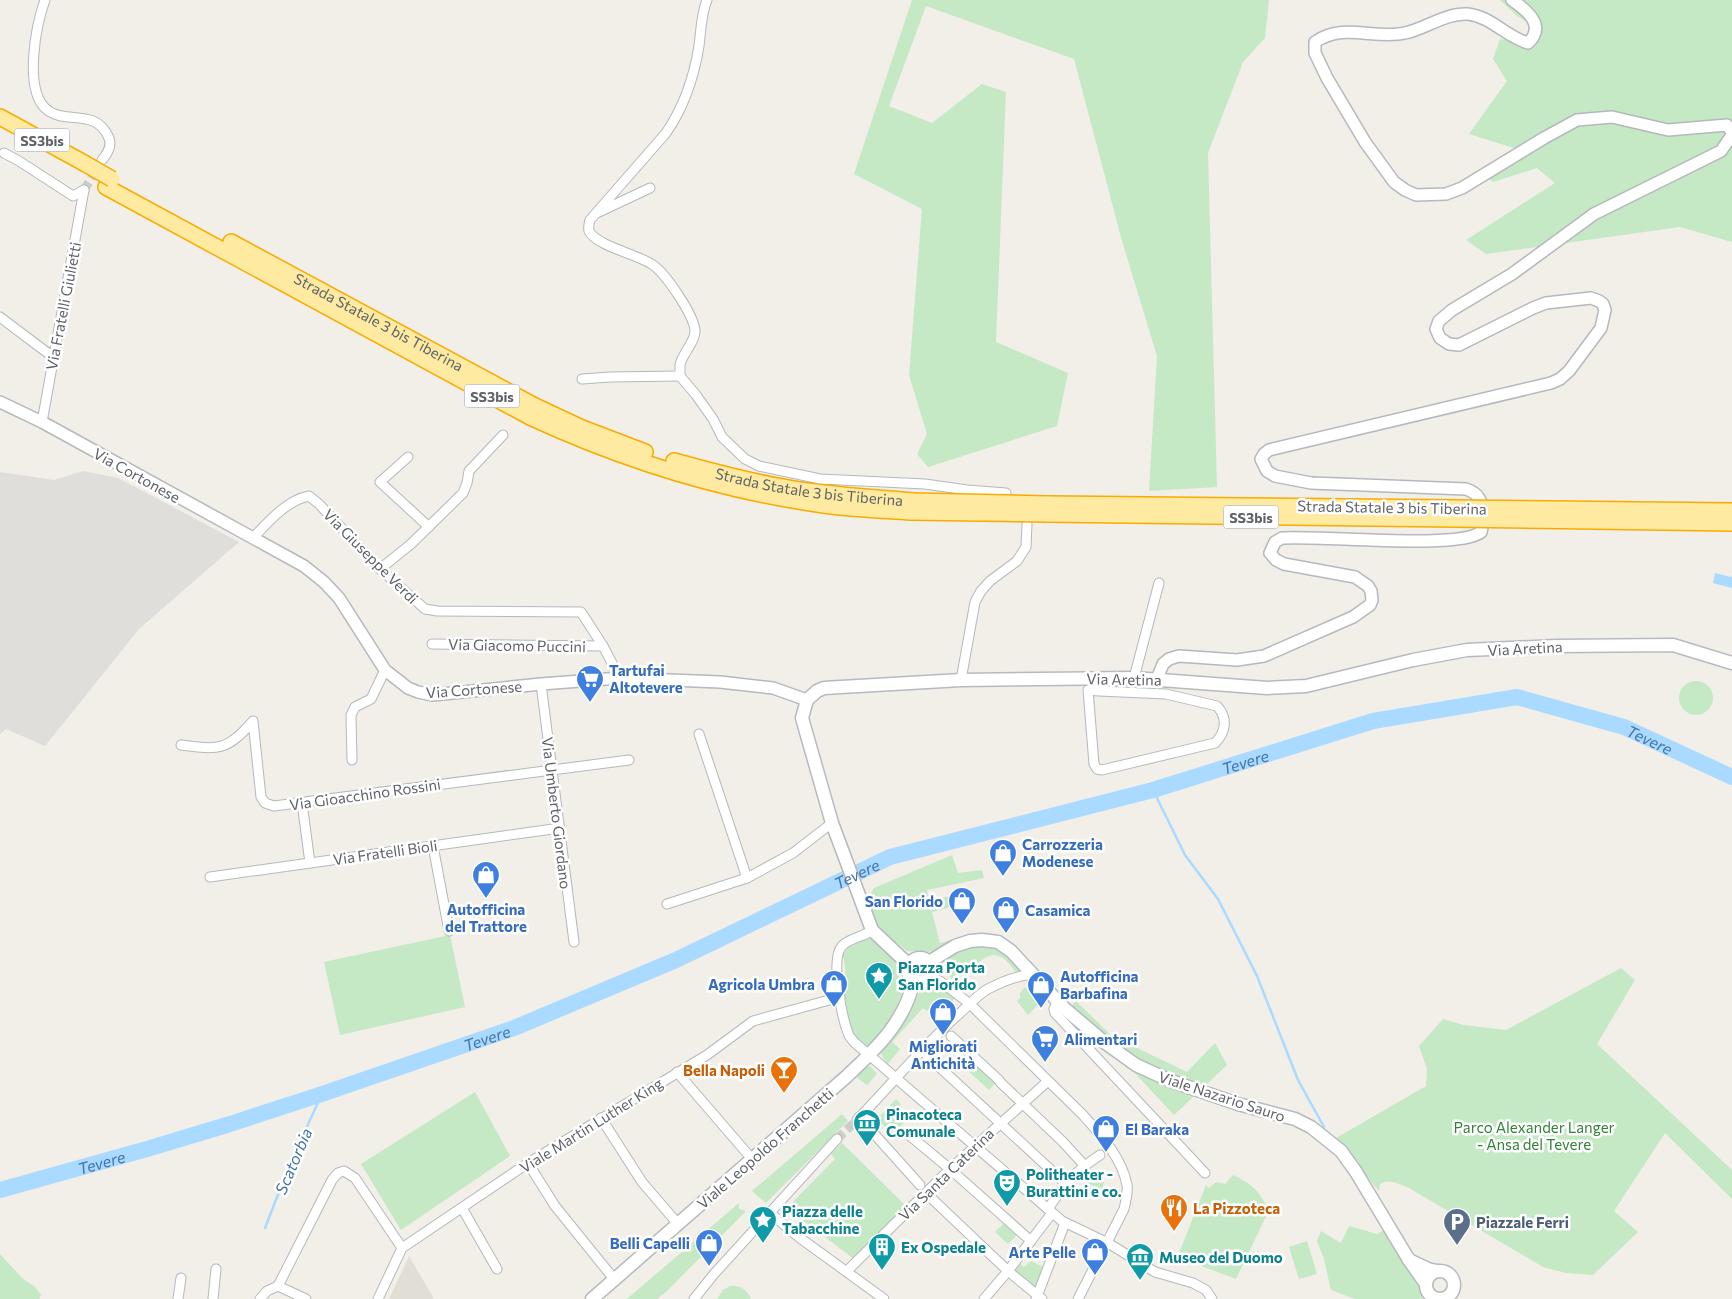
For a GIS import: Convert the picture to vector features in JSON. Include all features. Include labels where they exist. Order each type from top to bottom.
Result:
[{"type":"highway","name":"Strada Statale 3 bis Tiberina","points":[[0,117],[109,183],[535,406],[613,441],[720,474],[782,487],[912,506],[1455,514],[1732,523]]},
{"type":"highway","name":"Strada Statale 3 bis Tiberina","points":[[0,129],[81,167]]},
{"type":"highway","name":"Strada Statale 3 bis Tiberina","points":[[1455,514],[1732,511]]},
{"type":"main road","name":"Via Aretina","points":[[807,700],[817,691],[829,687],[961,680],[1098,684],[1134,678],[1157,678],[1267,688],[1306,686],[1413,660],[1467,650],[1557,646],[1673,645],[1732,663]]},
{"type":"main road","points":[[807,700],[802,718],[838,843],[866,917],[872,930],[909,964]]},
{"type":"main road","name":"Viale Nazario Sauro","points":[[929,962],[955,946],[970,941],[998,942],[1011,951],[1058,1001],[1104,1042],[1136,1065],[1156,1075],[1238,1104],[1295,1119],[1311,1127],[1342,1151],[1409,1260],[1426,1284]]},
{"type":"main road","points":[[918,958],[929,962],[931,970],[929,977],[922,981],[914,980],[908,972],[909,964],[918,958]]},
{"type":"main road","name":"Viale Leopoldo Franchetti","points":[[592,1299],[870,1055],[892,1031],[904,1011],[914,980]]},
{"type":"main road","points":[[1409,1260],[1428,1269],[1444,1271],[1450,1274],[1454,1279],[1459,1299]]},
{"type":"main road","points":[[1438,1271],[1429,1277],[1426,1284],[1430,1294],[1439,1299],[1450,1295],[1455,1286]]},
{"type":"street","points":[[45,0],[36,32],[33,66],[38,93],[44,107],[56,115],[94,120],[104,127],[110,140],[109,150],[102,160]]},
{"type":"street","points":[[707,0],[703,12],[695,69],[675,119],[666,133],[590,220],[588,228],[591,234],[606,244],[653,264],[685,306],[693,322],[695,332],[680,364],[680,376],[713,419],[722,437],[745,458],[759,466],[820,479],[924,484],[1006,493]]},
{"type":"street","points":[[1157,678],[1163,664],[1168,659],[1179,656],[1237,660],[1264,656],[1353,617],[1370,605],[1372,600],[1371,591],[1362,580],[1355,577],[1284,564],[1276,560],[1270,552],[1275,542],[1282,538],[1437,541],[1470,538],[1481,532],[1482,501],[1472,491],[1466,489],[1310,483],[1275,476],[1267,471],[1261,459],[1269,450],[1551,383],[1560,379],[1569,371],[1601,328],[1605,310],[1603,304],[1599,301],[1591,298],[1546,304],[1533,308],[1459,345],[1449,344],[1440,338],[1436,329],[1439,321],[1452,310],[1512,274],[1594,214],[1721,151],[1732,133],[1726,125],[1668,130],[1612,117],[1577,120],[1462,188],[1446,194],[1416,194],[1405,190],[1394,182],[1365,142],[1327,78],[1315,53],[1315,42],[1324,36],[1342,32],[1388,35],[1405,33],[1452,16],[1466,14],[1485,18],[1517,40],[1528,43],[1535,36],[1536,27],[1534,21],[1525,9],[1512,0]]},
{"type":"street","name":"Via Fratelli Giulietti","points":[[4,153],[73,196],[84,190],[42,422]]},
{"type":"street","points":[[596,213],[650,188]]},
{"type":"street","points":[[0,317],[53,357]]},
{"type":"street","points":[[582,379],[680,376]]},
{"type":"street","name":"Via Cortonese","points":[[0,402],[42,422],[304,566],[324,582],[339,598],[385,670],[408,688],[418,692],[432,695],[620,678],[720,682],[772,688],[807,700]]},
{"type":"street","points":[[380,569],[411,544],[463,493],[469,471],[503,435]]},
{"type":"street","points":[[408,457],[380,482],[429,527]]},
{"type":"street","name":"Via Giuseppe Verdi","points":[[253,538],[280,512],[300,497],[310,496],[380,569],[425,609],[437,611],[581,612],[603,646],[620,678]]},
{"type":"street","points":[[961,680],[975,602],[981,591],[990,581],[1017,561],[1026,547],[1027,524]]},
{"type":"street","points":[[1134,678],[1159,583]]},
{"type":"street","name":"Via Giacomo Puccini","points":[[432,644],[603,646]]},
{"type":"street","points":[[352,760],[351,715],[355,707],[371,699],[385,670]]},
{"type":"street","name":"Via Umberto Giordano","points":[[541,684],[574,942]]},
{"type":"street","points":[[1098,684],[1166,694],[1217,706],[1222,712],[1224,728],[1221,737],[1215,743],[1102,770],[1094,764],[1088,690],[1098,684]]},
{"type":"street","name":"Via Gioacchino Rossini","points":[[182,745],[220,748],[240,736],[253,721],[261,797],[265,803],[274,806],[629,760]]},
{"type":"street","points":[[699,734],[746,878]]},
{"type":"street","points":[[302,802],[310,862]]},
{"type":"street","points":[[667,904],[746,878],[793,852],[832,824]]},
{"type":"street","name":"Via Fratelli Bioli","points":[[210,876],[560,828]]},
{"type":"street","points":[[433,846],[449,931]]},
{"type":"street","points":[[872,930],[865,936],[846,943],[838,952],[837,958],[840,997],[849,1036],[854,1042],[1065,1223],[1108,1243],[1155,1272],[1193,1283],[1206,1290],[1212,1299]]},
{"type":"street","points":[[1032,974],[1021,976],[991,988],[978,996],[948,1033],[921,1050],[858,1118],[925,1190],[1038,1298],[1065,1223]]},
{"type":"street","points":[[929,977],[940,981],[970,1004],[1084,1115],[1105,1151],[1120,1164],[1127,1185],[1127,1195],[1122,1213],[1078,1299]]},
{"type":"street","name":"Viale Martin Luther King","points":[[402,1248],[528,1163],[707,1055],[753,1021],[840,997]]},
{"type":"street","points":[[1058,1001],[1054,1009],[1055,1013],[1205,1173]]},
{"type":"street","points":[[948,1033],[1023,1103],[1084,1165]]},
{"type":"street","points":[[921,1050],[1065,1183]]},
{"type":"street","points":[[677,1072],[752,1159]]},
{"type":"street","name":"Via Santa Caterina","points":[[847,1271],[925,1190],[1048,1081]]},
{"type":"street","points":[[601,1118],[642,1182],[678,1224]]},
{"type":"street","points":[[909,1134],[1031,1241]]},
{"type":"street","points":[[694,1299],[714,1274],[837,1139]]},
{"type":"street","points":[[984,1299],[1031,1241],[1065,1183],[1084,1165],[1105,1151]]},
{"type":"street","points":[[528,1163],[555,1206],[614,1280]]},
{"type":"street","points":[[260,1299],[267,1291],[278,1286],[332,1180],[338,1172],[344,1171],[355,1178],[402,1248],[378,1299]]},
{"type":"street","points":[[462,1208],[497,1269]]},
{"type":"street","points":[[770,1213],[800,1238],[884,1299]]},
{"type":"street","points":[[213,1299],[216,1269]]},
{"type":"street","points":[[178,1299],[181,1278]]},
{"type":"street","points":[[278,1286],[306,1299]]},
{"type":"shaded area","points":[[83,471],[118,478],[239,542],[139,629],[45,746],[6,729],[0,734],[0,472],[54,480]]},
{"type":"shaded area","points":[[409,1256],[434,1299],[389,1299]]},
{"type":"green space","points":[[912,0],[1269,0],[1265,38],[1243,62],[1208,153],[1217,487],[1149,491],[1157,356],[1122,241],[1074,59],[926,6],[889,106],[932,123],[982,84],[1006,92],[996,342],[1068,373],[1057,426],[928,467],[917,454],[927,434],[909,375],[922,209],[854,174]]},
{"type":"green space","points":[[1500,0],[1732,0],[1732,242],[1680,227],[1486,254],[1466,240],[1555,183],[1537,168],[1493,182],[1479,171],[1517,149],[1469,134],[1507,81],[1493,59],[1500,39],[1536,44],[1542,30],[1517,16]]},
{"type":"green space","points":[[1696,681],[1708,686],[1713,698],[1708,710],[1696,715],[1684,710],[1679,698],[1684,686]]},
{"type":"green space","points":[[952,855],[958,873],[982,870],[984,878],[927,890],[929,901],[955,895],[951,906],[932,912],[940,943],[952,940],[953,943],[929,952],[907,951],[877,927],[867,900],[874,888]]},
{"type":"green space","points":[[450,935],[465,1007],[340,1035],[324,962]]},
{"type":"green space","points":[[872,935],[895,957],[902,993],[892,1019],[869,1047],[856,1037],[849,1023],[842,991],[847,990],[844,958],[841,958],[848,948]]},
{"type":"green space","points":[[972,944],[995,946],[1021,972],[1017,974],[1004,959],[994,955],[983,959],[977,964],[972,961],[961,975],[957,973],[952,979],[946,973],[945,962],[948,957],[959,949]]},
{"type":"green space","points":[[920,962],[926,964],[928,970],[926,976],[920,978],[914,976],[912,970],[914,964]]},
{"type":"green space","name":"Parco Alexander Langer - Ansa del Tevere","points":[[1621,968],[1635,980],[1597,1044],[1732,1170],[1732,1199],[1665,1133],[1614,1211],[1638,1232],[1593,1275],[1566,1273],[1543,1267],[1409,1188],[1394,1182],[1384,1182],[1380,1184],[1379,1191],[1360,1169],[1324,1145],[1426,1086],[1427,1069],[1419,1046],[1443,1019],[1463,1025],[1506,1030]]},
{"type":"green space","points":[[934,984],[938,984],[955,998],[948,1006],[938,998],[927,1011],[923,1008],[892,1042],[900,1049],[887,1065],[881,1053],[882,1049],[912,1009],[919,993]]},
{"type":"green space","points":[[1025,987],[1040,1003],[1028,1015],[1017,1001]]},
{"type":"green space","points":[[1076,1001],[1112,1036],[1187,1072],[1215,1043],[1227,1065],[1174,1115],[1117,1054],[1069,1009]]},
{"type":"green space","points":[[972,1057],[997,1081],[989,1090],[962,1065]]},
{"type":"green space","points":[[870,1066],[877,1074],[867,1085],[856,1077],[863,1069]]},
{"type":"green space","points":[[475,1092],[510,1156],[401,1230],[361,1164]]},
{"type":"green space","points":[[896,1099],[901,1104],[898,1109],[906,1116],[908,1114],[910,1116],[893,1135],[879,1121],[882,1118],[880,1116]]},
{"type":"green space","points":[[842,1114],[848,1121],[766,1203],[752,1191]]},
{"type":"green space","points":[[842,1143],[906,1206],[854,1259],[787,1208],[835,1159],[831,1154]]},
{"type":"green space","points":[[1086,1166],[1094,1173],[1099,1171],[1101,1181],[1104,1182],[1102,1189],[1073,1176]]},
{"type":"green space","points":[[1233,1175],[1255,1189],[1269,1210],[1236,1279],[1199,1265],[1179,1253],[1206,1185],[1209,1188],[1216,1182],[1225,1184]]},
{"type":"green space","points":[[739,1203],[739,1209],[746,1211],[666,1292],[657,1299],[627,1299]]},
{"type":"green space","points":[[1006,1221],[1019,1233],[1008,1244],[995,1232]]},
{"type":"green space","points":[[1349,1226],[1377,1234],[1384,1230],[1423,1284],[1422,1299],[1355,1299],[1331,1290],[1324,1259],[1317,1241],[1321,1231],[1341,1243]]},
{"type":"green space","points":[[1307,1241],[1317,1274],[1299,1279],[1289,1247]]},
{"type":"green space","points":[[0,1254],[22,1278],[35,1287],[41,1295],[39,1299],[0,1299]]},
{"type":"green space","points":[[1031,1261],[1047,1269],[1038,1292],[1013,1270],[1019,1263],[1024,1267]]},
{"type":"green space","points":[[730,1286],[737,1286],[743,1289],[751,1299],[717,1299],[723,1290]]},
{"type":"water","points":[[1715,573],[1731,577],[1732,575],[1732,588],[1713,583]]},
{"type":"waterway","name":"Tevere","points":[[0,1190],[230,1124],[514,1028],[676,960],[890,857],[1153,790],[1373,721],[1517,697],[1624,727],[1732,777]]},
{"type":"waterway","points":[[1153,790],[1185,855],[1218,899],[1257,976],[1298,1080],[1324,1127]]},
{"type":"waterway","name":"Scatorbia","points":[[265,1228],[291,1161],[322,1094]]},
{"type":"tunnel","points":[[84,190],[98,167]]},
{"type":"tunnel","points":[[837,1139],[857,1120]]},
{"type":"place","name":"Tartufai Altotevere","points":[[590,703]]},
{"type":"place","name":"Carrozzeria Modenese","points":[[1003,877]]},
{"type":"place","name":"Autofficina del Trattore","points":[[486,899]]},
{"type":"place","name":"San Florido","points":[[962,925]]},
{"type":"place","name":"Casamica","points":[[1006,934]]},
{"type":"place","name":"Piazza Porta San Florido","points":[[879,1000]]},
{"type":"place","name":"Agricola Umbra","points":[[834,1008]]},
{"type":"place","name":"Autofficina Barbafina","points":[[1041,1009]]},
{"type":"place","name":"Migliorati Antichità","points":[[943,1036]]},
{"type":"place","name":"Alimentari","points":[[1045,1063]]},
{"type":"place","name":"Bella Napoli","points":[[784,1094]]},
{"type":"place","name":"Pinacoteca Comunale","points":[[867,1147]]},
{"type":"place","name":"El Baraka","points":[[1106,1153]]},
{"type":"place","name":"Politheater - Burattini e co.","points":[[1007,1207]]},
{"type":"place","name":"La Pizzoteca","points":[[1174,1232]]},
{"type":"place","name":"Piazza delle Tabacchine","points":[[763,1244]]},
{"type":"place","name":"Piazzale Ferri","points":[[1457,1246]]},
{"type":"place","name":"Belli Capelli","points":[[709,1267]]},
{"type":"place","name":"Ex Ospedale","points":[[882,1271]]},
{"type":"place","name":"Arte Pelle","points":[[1095,1276]]},
{"type":"place","name":"Museo del Duomo","points":[[1140,1281]]}]
